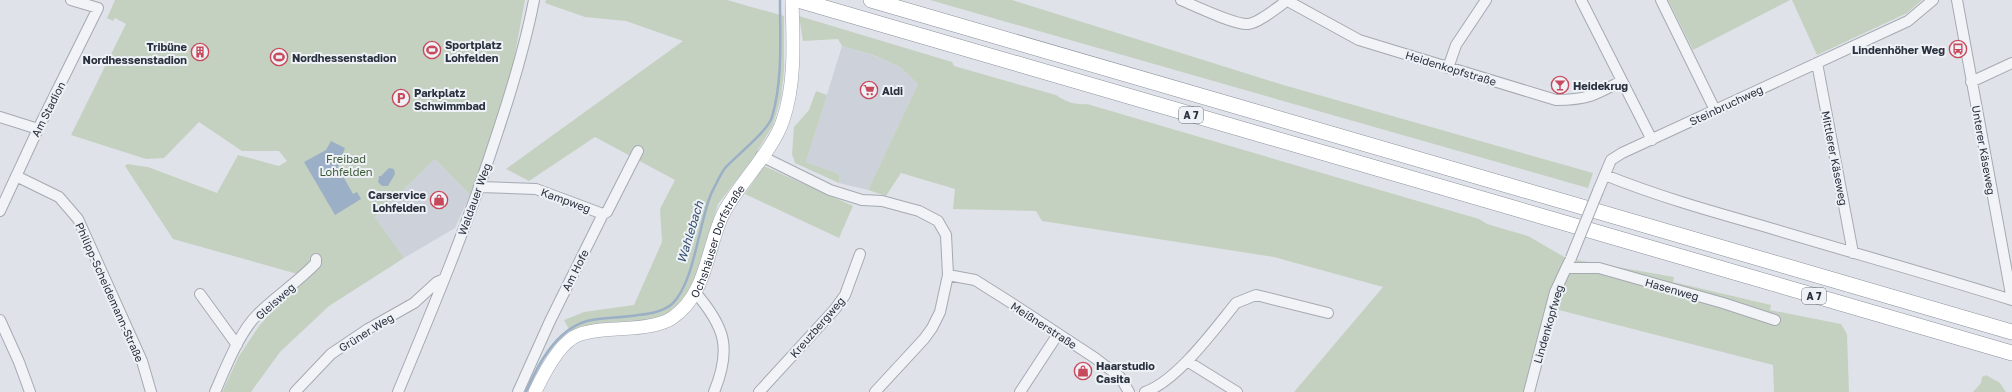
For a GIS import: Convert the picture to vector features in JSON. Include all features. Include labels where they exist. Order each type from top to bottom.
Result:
[{"type":"highway","name":"A 7","points":[[798,0],[2012,353]]},
{"type":"highway","name":"A 7","points":[[871,0],[2012,332]]},
{"type":"main road","name":"Ochshäuser Dorfstraße","points":[[535,392],[553,361],[569,340],[589,332],[641,327],[662,322],[672,318],[682,310],[695,292],[723,214],[783,121],[789,97],[792,48],[792,0]]},
{"type":"street","name":"Am Stadion","points":[[0,211],[38,129],[98,8],[71,0]]},
{"type":"street","name":"Waldauer Weg","points":[[398,392],[480,187],[512,90],[525,45],[534,0]]},
{"type":"street","points":[[1181,0],[1235,21],[1248,24],[1256,21],[1287,0]]},
{"type":"street","name":"Heidenkopfstraße","points":[[1287,0],[1359,40],[1556,100],[1574,100],[1593,97],[1621,80]]},
{"type":"street","points":[[1448,68],[1456,45],[1486,0]]},
{"type":"street","points":[[1581,0],[1652,140]]},
{"type":"street","points":[[1661,0],[1715,110]]},
{"type":"street","name":"Steinbruchweg","points":[[1569,263],[1611,160],[1908,20],[1933,0]]},
{"type":"street","name":"Unterer Käseweg","points":[[1957,0],[2012,300]]},
{"type":"street","name":"Mittlerer Käseweg","points":[[1817,63],[1853,253]]},
{"type":"street","points":[[1972,82],[2012,63]]},
{"type":"street","points":[[0,117],[38,129]]},
{"type":"street","name":"Am Hofe","points":[[518,392],[550,321],[603,214],[607,212],[638,151]]},
{"type":"street","points":[[761,156],[830,190],[862,200],[894,203],[919,211],[938,221],[946,235],[948,275],[940,312],[932,328],[875,392]]},
{"type":"street","points":[[1605,175],[1648,192],[1853,253],[1926,273],[2012,300]]},
{"type":"street","name":"Philipp-Scheidemann-Straße","points":[[16,176],[59,197],[78,219],[139,355],[151,392]]},
{"type":"street","name":"Kampweg","points":[[480,187],[536,189],[603,214]]},
{"type":"street","name":"Kreuzbergweg","points":[[759,392],[835,309],[845,295],[860,254]]},
{"type":"street","name":"Gleisweg","points":[[215,392],[237,345],[257,315],[305,274],[316,263],[316,259]]},
{"type":"street","name":"Hasenweg","points":[[1569,263],[1599,268],[1723,303],[1775,320]]},
{"type":"street","name":"Lindenkopfweg","points":[[1529,392],[1555,292],[1569,263]]},
{"type":"street","name":"Meißnerstraße","points":[[948,275],[975,280],[1095,358],[1120,377],[1129,392]]},
{"type":"street","name":"Grüner Weg","points":[[295,392],[331,354],[368,329],[414,303],[437,282],[444,279]]},
{"type":"street","points":[[695,292],[712,312],[720,328],[725,350],[721,374],[714,392]]},
{"type":"street","points":[[200,294],[237,345]]},
{"type":"street","points":[[1145,392],[1157,388],[1187,361],[1236,303],[1242,300],[1256,295],[1328,313]]},
{"type":"street","points":[[0,320],[19,362],[30,392]]},
{"type":"street","points":[[1020,392],[1058,334]]},
{"type":"street","points":[[1187,361],[1237,392]]},
{"type":"shaded area","points":[[842,46],[872,55],[900,67],[918,84],[868,190],[839,183],[839,174],[806,162]]},
{"type":"shaded area","points":[[435,159],[470,195],[455,228],[404,258],[375,217]]},
{"type":"green space","name":"Freibad Lohfelden","points":[[115,0],[525,0],[509,86],[470,195],[435,159],[375,217],[404,258],[329,306],[280,352],[251,392],[222,392],[239,356],[259,326],[284,298],[295,281],[301,275],[173,239],[125,166],[127,164],[148,167],[217,193],[238,155],[279,166],[287,161],[279,151],[242,151],[199,122],[164,158],[146,159],[71,135],[126,24],[115,18],[113,21],[107,18]]},
{"type":"green space","points":[[546,0],[727,0],[784,16],[784,71],[781,97],[773,125],[752,160],[718,204],[699,269],[692,288],[681,306],[651,323],[571,333],[564,320],[584,312],[634,305],[662,242],[660,209],[675,180],[595,137],[529,181],[506,169],[683,41],[626,21],[585,17],[545,3]]},
{"type":"green space","points":[[930,0],[1012,0],[1280,84],[1593,173],[1588,188]]},
{"type":"green space","points":[[1668,0],[1790,0],[1693,50]]},
{"type":"green space","points":[[1792,0],[1922,0],[1907,13],[1817,55]]},
{"type":"green space","points":[[799,16],[952,62],[954,66],[1056,95],[1063,100],[1078,104],[1087,104],[1479,219],[1487,224],[1528,236],[1566,258],[1674,277],[1673,282],[1771,305],[1770,310],[1841,324],[1847,334],[1849,392],[1774,392],[1773,365],[1555,309],[1535,392],[1294,392],[1383,287],[1274,257],[1042,221],[1036,211],[953,209],[955,189],[901,173],[886,196],[868,190],[918,84],[900,67],[873,55],[842,46],[838,39],[803,41]]},
{"type":"green space","points":[[816,91],[827,95],[806,162],[839,174],[839,183],[795,163],[792,154],[794,127],[809,110]]},
{"type":"green space","points":[[764,166],[853,206],[839,238],[745,194]]},
{"type":"green space","points":[[1986,375],[2000,383],[2006,392],[1973,392],[1981,383],[1982,377]]},
{"type":"water","points":[[331,141],[345,148],[338,167],[353,194],[357,192],[361,199],[335,215],[304,162],[326,150]]},
{"type":"water","points":[[389,168],[394,169],[395,174],[388,186],[382,186],[378,182],[379,176],[381,176]]},
{"type":"waterway","name":"Wahlebach","points":[[526,392],[536,370],[549,349],[557,340],[576,325],[593,320],[656,312],[668,307],[680,295],[691,268],[711,194],[725,168],[765,129],[772,117],[776,103],[779,74],[780,0]]},
{"type":"place","name":"Lindenhöher Weg","points":[[1958,49]]},
{"type":"place","name":"Sportplatz Lohfelden","points":[[432,50]]},
{"type":"place","name":"Tribüne Nordhessenstadion","points":[[200,52]]},
{"type":"place","name":"Nordhessenstadion","points":[[279,57]]},
{"type":"place","name":"Heidekrug","points":[[1560,85]]},
{"type":"place","name":"Aldi","points":[[869,90]]},
{"type":"place","name":"Parkplatz Schwimmbad","points":[[401,98]]},
{"type":"place","name":"Carservice Lohfelden","points":[[439,200]]},
{"type":"place","name":"Haarstudio Casita","points":[[1083,371]]}]
